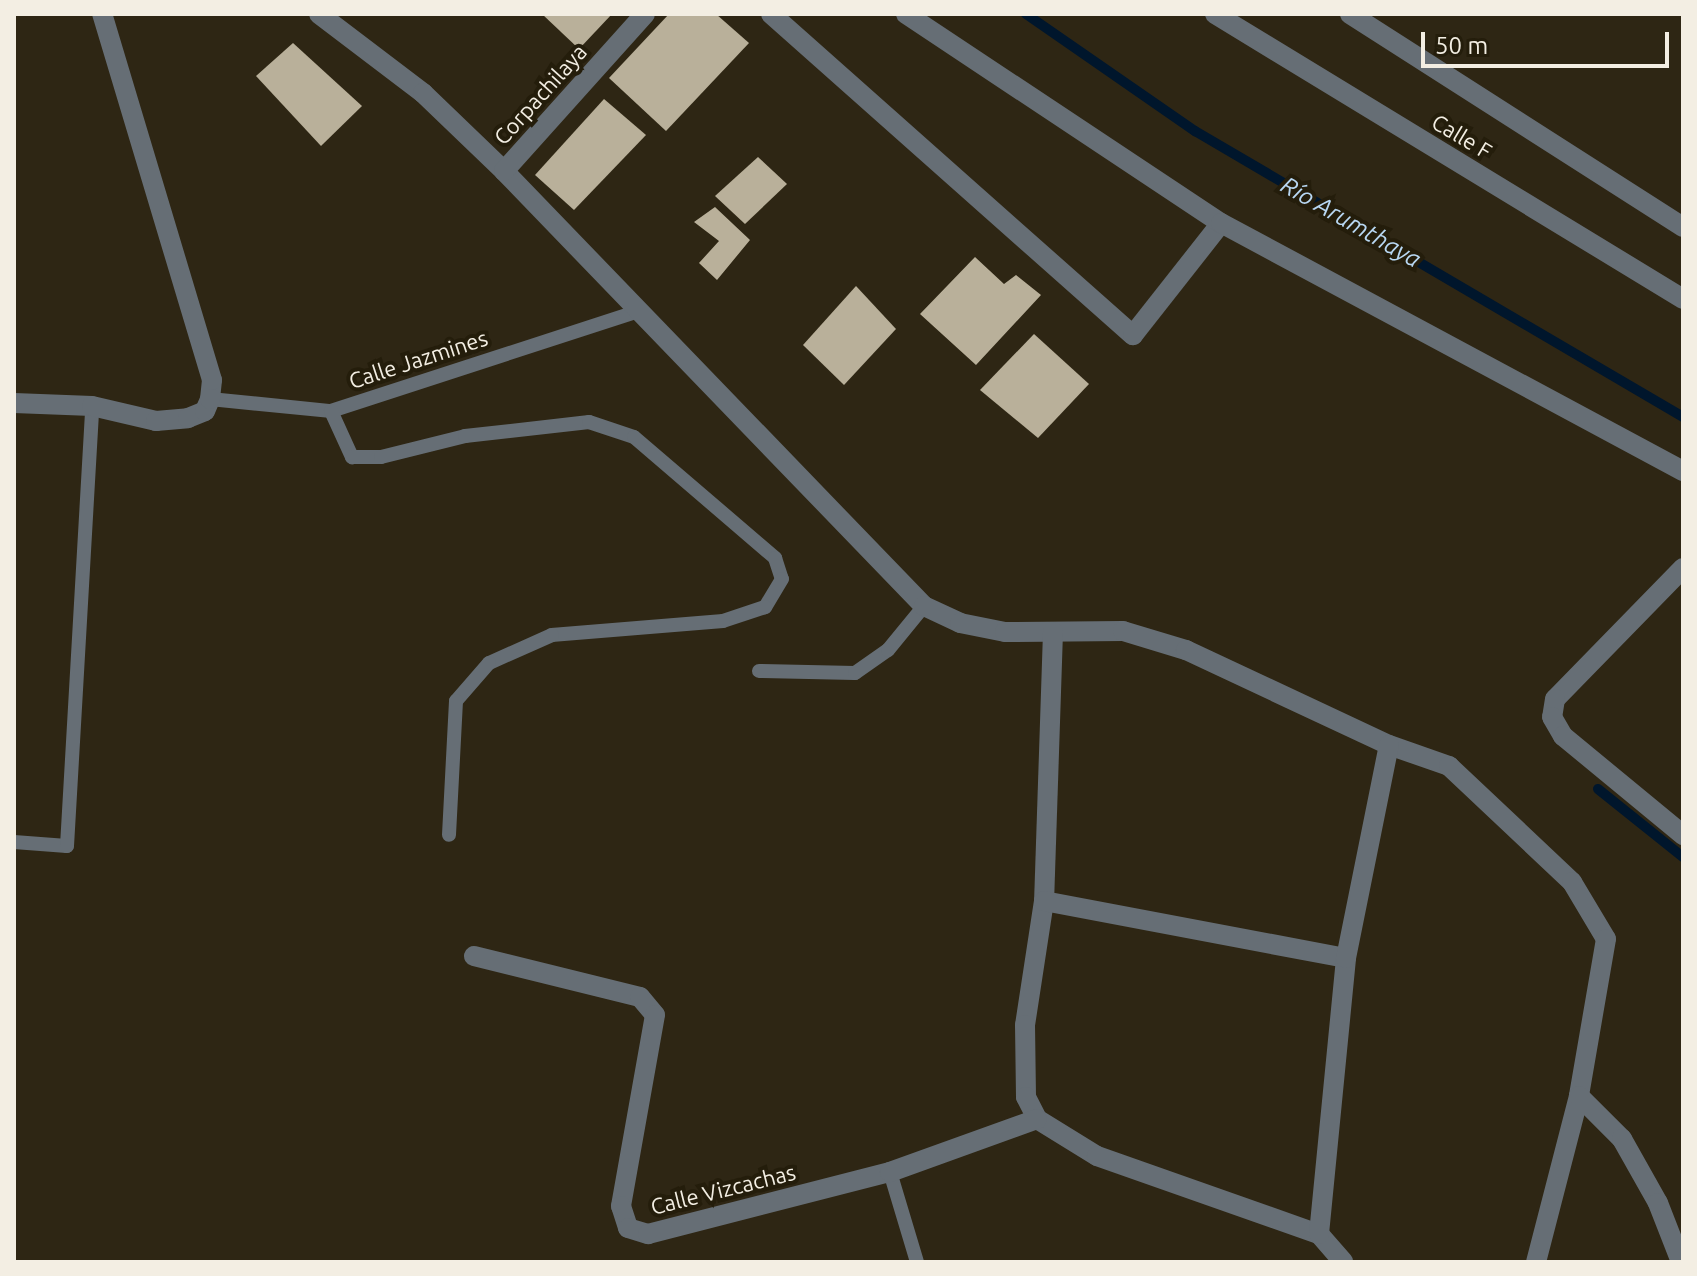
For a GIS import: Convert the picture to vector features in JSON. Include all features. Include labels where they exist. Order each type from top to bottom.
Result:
[{"type":"street","points":[[14,403],[92,406],[156,421],[205,411],[210,399],[212,380],[102,14]]},
{"type":"street","points":[[319,14],[423,93],[504,171],[635,312],[924,606],[960,623],[1005,632],[1123,631],[1186,650],[1389,745],[1449,766],[1572,882],[1606,939],[1579,1096],[1536,1262]]},
{"type":"street","name":"Corpachilaya","points":[[504,171],[645,14]]},
{"type":"street","points":[[771,14],[1133,335],[1221,223]]},
{"type":"street","points":[[906,14],[1221,223],[1683,471]]},
{"type":"street","name":"Calle F","points":[[1216,14],[1683,299]]},
{"type":"street","points":[[1350,14],[1683,227]]},
{"type":"street","points":[[1683,568],[1555,699],[1552,717],[1563,736],[1683,835]]},
{"type":"street","points":[[1053,632],[1044,901],[1023,1073],[1026,1097],[1037,1119],[1097,1156],[1319,1234],[1343,1262]]},
{"type":"street","points":[[1319,1234],[1346,958],[1389,745]]},
{"type":"street","points":[[1044,901],[1346,958]]},
{"type":"street","name":"Calle Vizcachas","points":[[474,956],[640,997],[655,1015],[621,1206],[628,1228],[648,1234],[890,1172],[1037,1119]]},
{"type":"street","points":[[1579,1096],[1622,1139],[1658,1203],[1681,1262]]},
{"type":"lane","name":"Calle Jazmines","points":[[210,399],[331,411],[635,312]]},
{"type":"lane","points":[[14,842],[67,846],[92,406]]},
{"type":"lane","points":[[331,411],[352,457],[381,457],[465,436],[589,422],[634,437],[775,558],[782,579],[765,607],[723,621],[552,635],[489,663],[456,701],[449,835]]},
{"type":"lane","points":[[759,671],[855,673],[888,650],[924,606]]},
{"type":"lane","points":[[890,1172],[917,1262]]},
{"type":"building","points":[[542,14],[612,14],[579,49]]},
{"type":"building","points":[[669,14],[716,14],[749,43],[666,131],[609,78]]},
{"type":"building","points":[[293,43],[362,106],[321,146],[256,76]]},
{"type":"building","points":[[604,99],[646,135],[574,210],[535,175]]},
{"type":"building","points":[[758,157],[787,184],[745,224],[715,196]]},
{"type":"building","points":[[715,207],[750,240],[717,280],[699,263],[719,241],[694,222]]},
{"type":"building","points":[[975,257],[1004,284],[1016,275],[1041,295],[976,365],[920,314]]},
{"type":"building","points":[[856,286],[896,329],[844,385],[803,345]]},
{"type":"building","points":[[1034,334],[1089,384],[1038,438],[980,390]]},
{"type":"waterway","name":"Río Arumthaya","points":[[1026,14],[1195,131],[1683,417]]},
{"type":"waterway","points":[[1598,789],[1683,857]]}]
